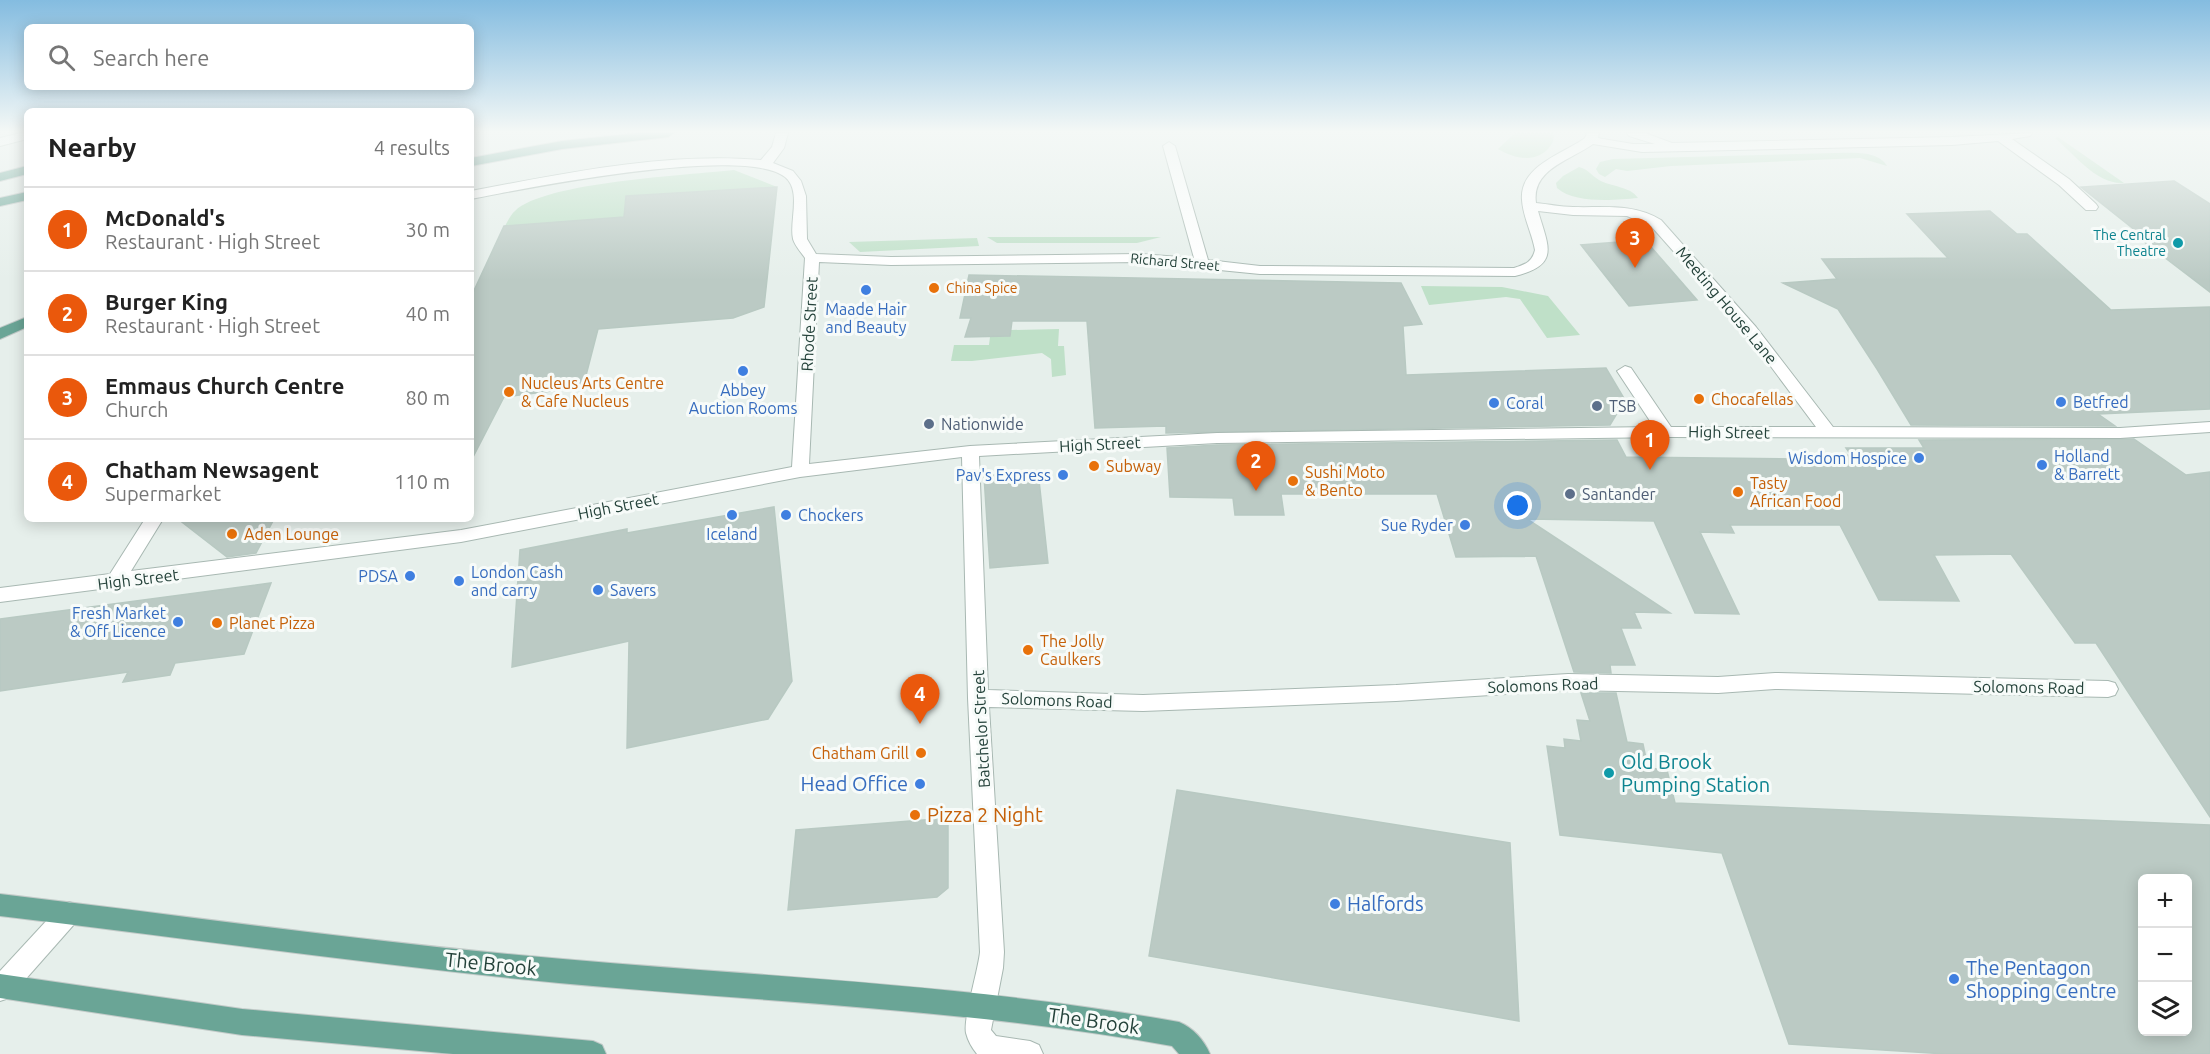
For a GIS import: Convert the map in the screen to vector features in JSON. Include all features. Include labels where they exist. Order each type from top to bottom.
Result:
[{"type":"main road","points":[[0,202],[24,197]]},
{"type":"main road","points":[[0,323],[24,319]]},
{"type":"main road","points":[[0,334],[24,321]]},
{"type":"main road","name":"The Brook","points":[[0,905],[352,950],[560,971],[983,1006],[1103,1021],[1179,1035],[1197,1054]]},
{"type":"main road","points":[[1,987],[242,1022],[593,1054]]},
{"type":"street","name":"Rhode Street","points":[[474,195],[552,182]]},
{"type":"street","name":"Rhode Street","points":[[795,182],[800,199],[800,240],[812,258],[800,471]]},
{"type":"street","points":[[1175,182],[1184,240],[1202,263]]},
{"type":"street","points":[[1531,182],[1529,186],[1531,206]]},
{"type":"street","points":[[2064,182],[2091,207]]},
{"type":"street","name":"Richard Street","points":[[812,258],[891,261],[1139,258],[1260,270],[1509,272],[1527,269],[1537,264],[1544,254],[1532,218],[1531,206]]},
{"type":"street","name":"Meeting House Lane","points":[[1531,206],[1646,215],[1656,222],[1751,330],[1830,434]]},
{"type":"street","points":[[1176,260],[1184,240]]},
{"type":"street","points":[[1625,371],[1666,432]]},
{"type":"street","name":"High Street","points":[[0,595],[461,536],[800,471],[970,451],[1217,438],[1666,432],[1830,434],[2120,432],[2210,427]]},
{"type":"street","name":"Batchelor Street","points":[[970,451],[978,698],[992,952],[991,969],[983,1006]]},
{"type":"street","points":[[115,582],[152,522]]},
{"type":"street","name":"Solomons Road","points":[[978,698],[1155,702],[1373,694],[1576,682],[1718,685],[1775,681],[2108,689]]},
{"type":"street","points":[[1,987],[69,913]]},
{"type":"street","points":[[983,1006],[978,1030],[986,1046],[1030,1054]]},
{"type":"green space","points":[[617,182],[765,182],[777,187],[626,196],[624,217],[505,226],[515,211],[531,201],[585,187]]},
{"type":"green space","points":[[1605,182],[1630,191],[1638,198],[1584,199],[1565,193],[1557,188],[1556,183]]},
{"type":"green space","points":[[987,237],[1161,237],[1137,243],[997,243]]},
{"type":"green space","points":[[977,238],[979,246],[860,252],[849,242]]},
{"type":"green space","points":[[1421,286],[1502,287],[1548,296],[1580,335],[1547,338],[1520,299],[1506,297],[1429,305]]},
{"type":"green space","points":[[1059,329],[1058,346],[1064,346],[1066,375],[1052,377],[1051,359],[1042,353],[972,361],[951,361],[954,345],[989,345],[990,337],[1010,336],[1011,330]]},
{"type":"building","name":"The Central Theatre","points":[[2176,182],[2210,204],[2210,292],[2130,231],[2136,231],[2081,187]]},
{"type":"building","points":[[777,187],[764,307],[733,318],[598,329],[583,387],[504,397],[474,455],[474,291],[504,226],[624,217],[626,196]]},
{"type":"building","points":[[1990,211],[2017,234],[2027,234],[2111,310],[2210,307],[2210,409],[2098,414],[2115,426],[1911,425],[1838,309],[1783,283],[1837,279],[1822,259],[1948,258],[1907,214]]},
{"type":"building","points":[[1645,240],[1697,300],[1629,306],[1581,245]]},
{"type":"building","points":[[969,275],[1401,283],[1422,324],[1403,326],[1406,375],[1606,368],[1625,400],[1610,425],[1166,433],[1166,426],[1095,428],[1087,321],[1012,321],[1010,336],[965,337],[971,318],[960,318]]},
{"type":"building","points":[[2134,439],[2186,475],[2210,472],[2210,817],[2096,643],[2075,643],[2011,554],[1934,555],[1959,601],[1879,600],[1840,525],[1730,525],[1734,533],[1700,532],[1739,614],[1695,613],[1654,521],[1527,519],[1670,613],[1634,612],[1641,628],[1621,628],[1635,665],[1610,665],[1611,673],[1574,672],[1536,556],[1456,557],[1437,494],[1281,494],[1284,515],[1235,515],[1233,498],[1170,497],[1167,448],[1217,445],[1617,440],[1626,457],[1801,459],[1799,456],[1851,455],[1846,448],[1924,448],[1919,440]]},
{"type":"building","points":[[1038,471],[1048,563],[990,568],[984,476]]},
{"type":"building","points":[[774,507],[792,681],[768,719],[627,748],[629,641],[512,667],[520,550],[627,529],[627,533]]},
{"type":"building","name":"Aden Lounge","points":[[182,522],[272,522],[256,553],[227,557]]},
{"type":"building","points":[[271,583],[244,654],[175,663],[170,675],[123,682],[128,672],[0,691],[0,619]]},
{"type":"building","name":"The Pentagon Shopping Centre","points":[[1581,693],[1616,693],[1627,742],[1643,744],[1648,768],[1667,770],[1675,803],[2210,825],[2210,1054],[1946,1054],[1789,1044],[1722,853],[1560,835],[1547,746],[1565,748],[1564,739],[1581,741],[1577,720],[1590,721]]},
{"type":"building","name":"Halfords","points":[[1177,790],[1510,843],[1519,1021],[1149,956]]},
{"type":"building","points":[[948,818],[948,888],[937,897],[788,910],[796,830]]},
{"type":"place","name":"The Central Theatre","points":[[2178,243]]},
{"type":"place","name":"Emmaus Church Centre","points":[[1635,268]]},
{"type":"place","name":"China Spice","points":[[934,288]]},
{"type":"place","name":"Maade Hair and Beauty","points":[[866,290]]},
{"type":"place","name":"Abbey Auction Rooms","points":[[743,371]]},
{"type":"place","name":"Nucleus Arts Centre & Cafe Nucleus","points":[[509,392]]},
{"type":"place","name":"Chocafellas","points":[[1699,399]]},
{"type":"place","name":"Betfred","points":[[2061,402]]},
{"type":"place","name":"Coral","points":[[1494,403]]},
{"type":"place","name":"TSB","points":[[1597,406]]},
{"type":"place","name":"Nationwide","points":[[929,424]]},
{"type":"place","name":"Wisdom Hospice","points":[[1919,458]]},
{"type":"place","name":"Holland & Barrett","points":[[2042,465]]},
{"type":"place","name":"Subway","points":[[1094,466]]},
{"type":"place","name":"McDonald's","points":[[1650,470]]},
{"type":"place","name":"Pav's Express","points":[[1063,475]]},
{"type":"place","name":"Sushi Moto & Bento","points":[[1293,481]]},
{"type":"place","name":"Burger King","points":[[1256,491]]},
{"type":"place","name":"Tasty African Food","points":[[1738,492]]},
{"type":"place","name":"Santander","points":[[1570,494]]},
{"type":"place","name":"Iceland","points":[[732,515]]},
{"type":"place","name":"Chockers","points":[[786,515]]},
{"type":"place","name":"Sue Ryder","points":[[1465,525]]},
{"type":"place","name":"Aden Lounge","points":[[232,534]]},
{"type":"place","name":"PDSA","points":[[410,576]]},
{"type":"place","name":"London Cash and carry","points":[[459,581]]},
{"type":"place","name":"Savers","points":[[598,590]]},
{"type":"place","name":"Fresh Market & Off Licence","points":[[178,622]]},
{"type":"place","name":"Planet Pizza","points":[[217,623]]},
{"type":"place","name":"The Jolly Caulkers","points":[[1028,650]]},
{"type":"place","name":"Chatham Newsagent","points":[[920,724]]},
{"type":"place","name":"Chatham Grill","points":[[921,753]]},
{"type":"place","name":"Old Brook Pumping Station","points":[[1609,773]]},
{"type":"place","name":"Head Office","points":[[920,784]]},
{"type":"place","name":"Pizza 2 Night","points":[[915,815]]},
{"type":"place","name":"Halfords","points":[[1335,904]]},
{"type":"place","name":"The Pentagon Shopping Centre","points":[[1954,979]]}]
